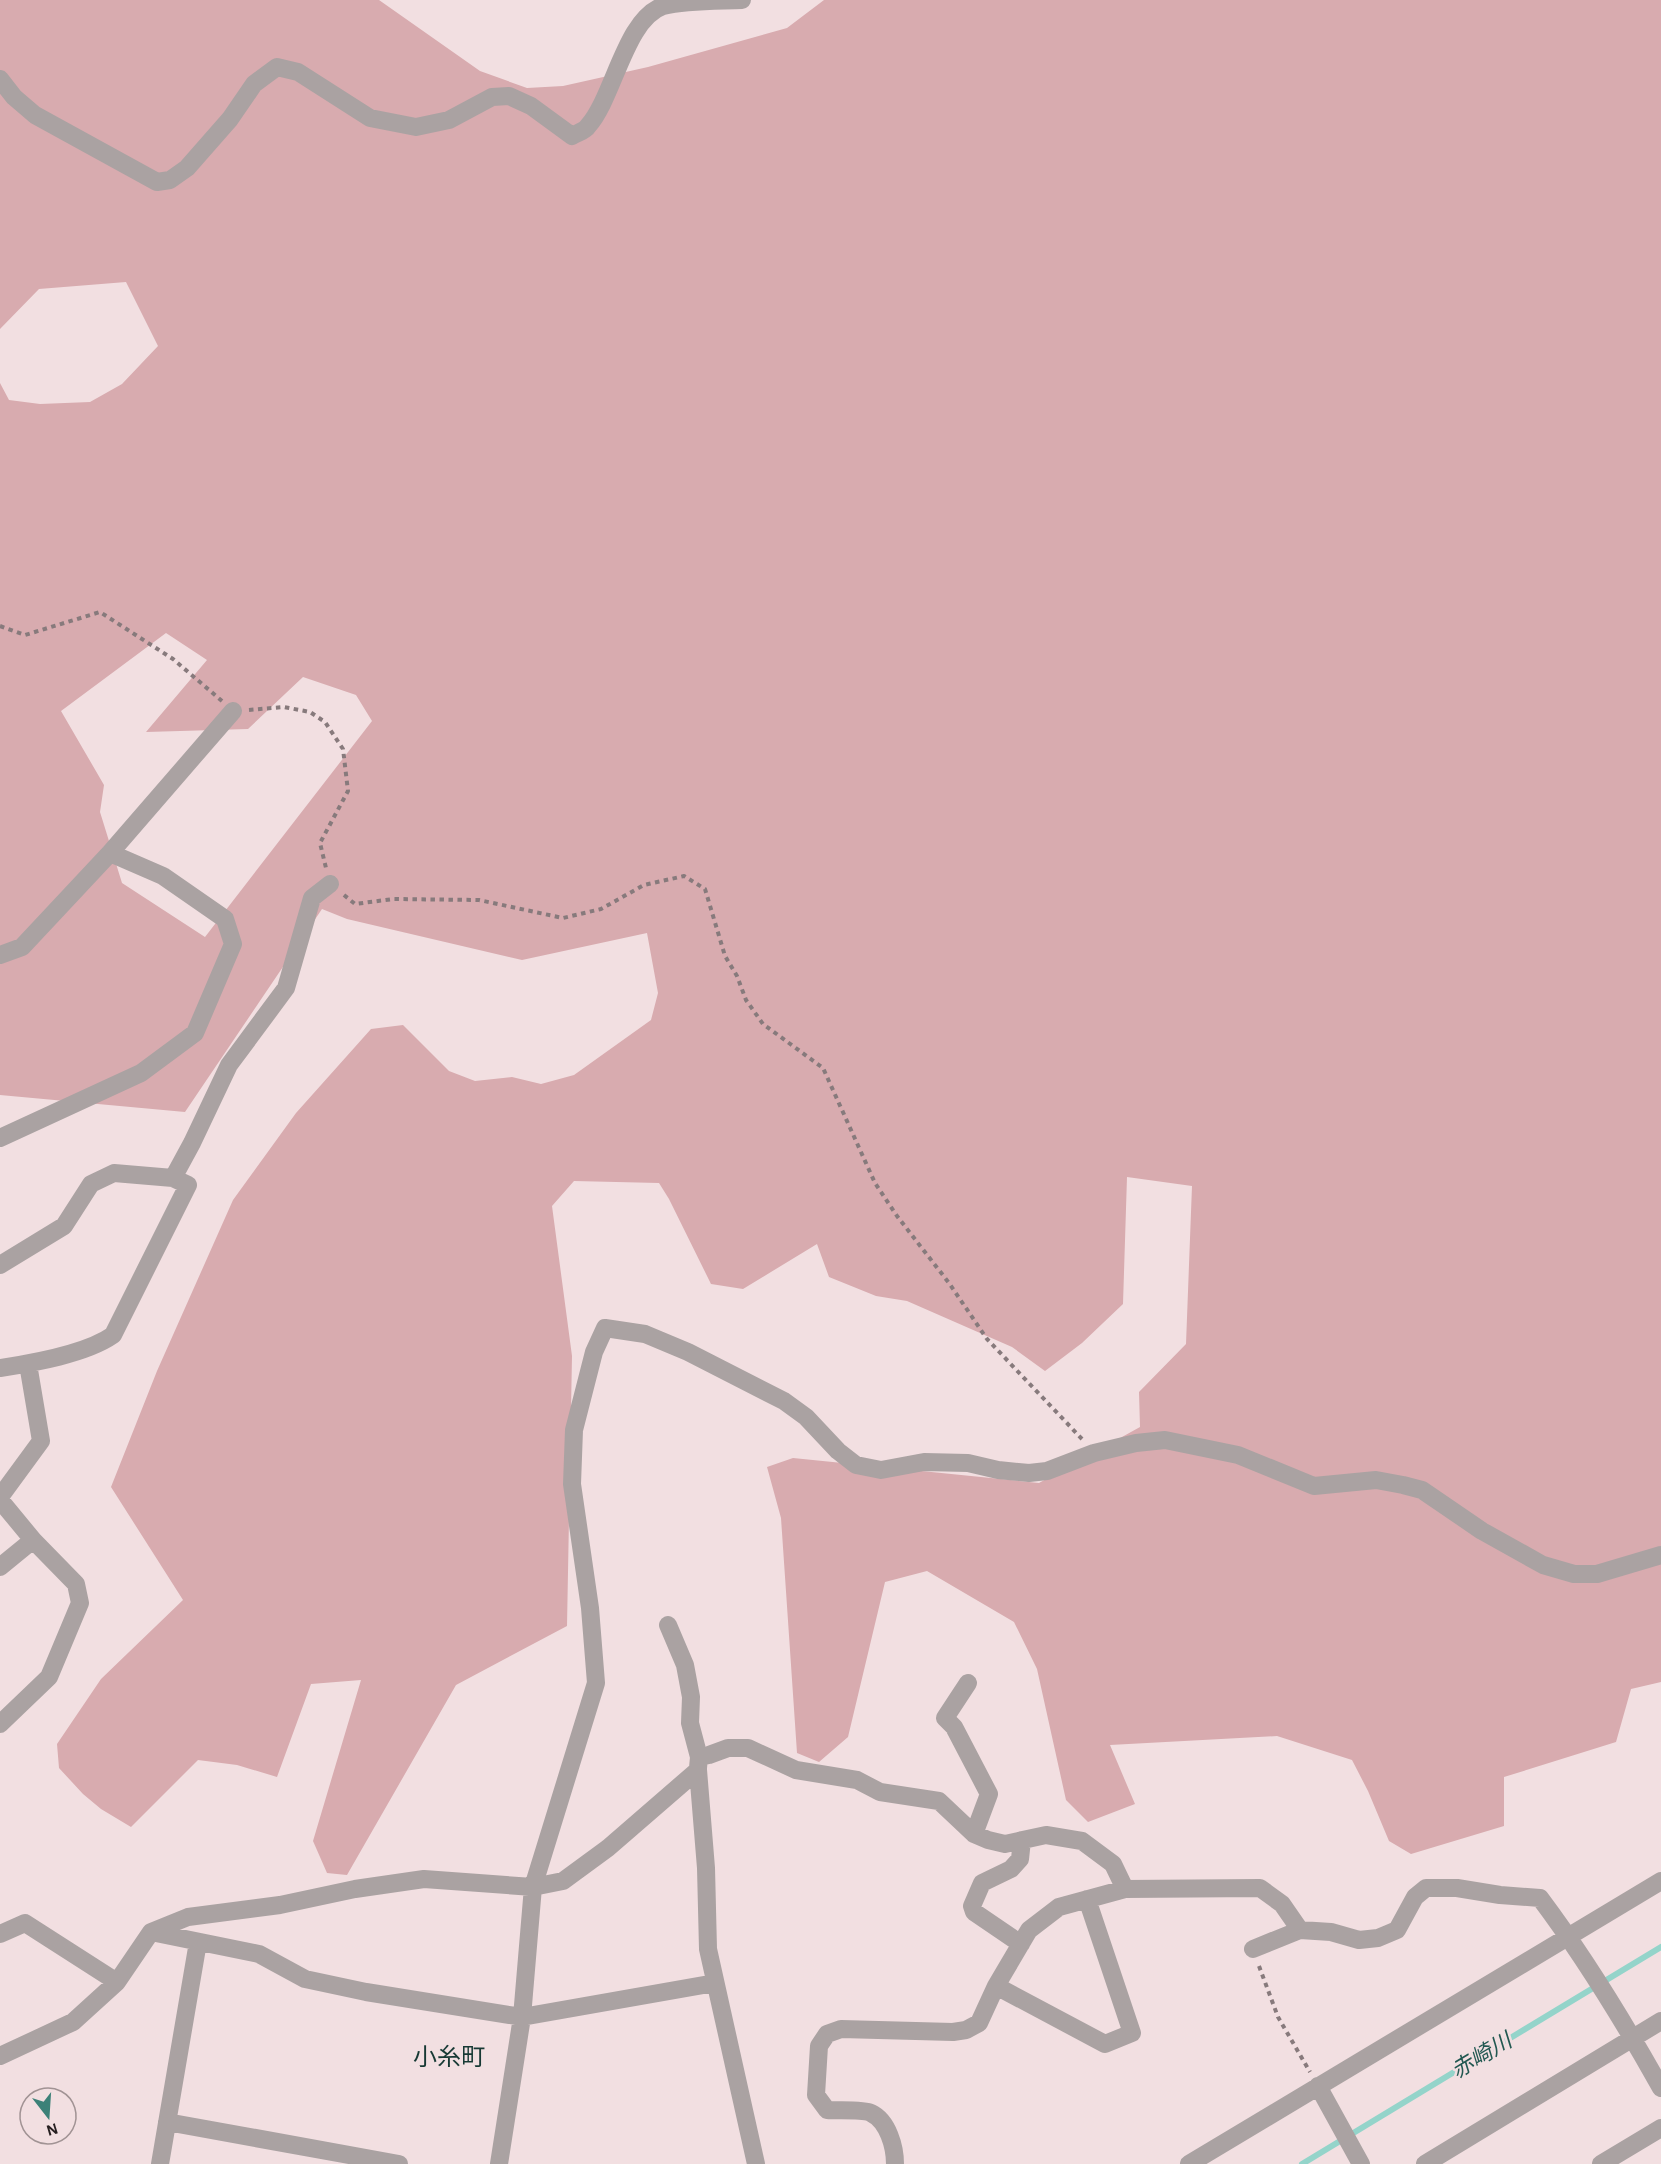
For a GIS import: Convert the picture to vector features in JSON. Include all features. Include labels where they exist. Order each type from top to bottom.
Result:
[{"type":"street","points":[[0,79],[14,97],[35,115],[157,182],[170,180],[187,168],[230,118],[254,84],[277,67],[298,72],[370,118],[416,127],[449,120],[492,97],[509,96],[531,106],[572,136],[587,128],[603,104],[629,41],[644,20],[661,6],[742,0]]},
{"type":"street","points":[[0,955],[22,947],[110,853],[233,711]]},
{"type":"street","points":[[0,1138],[141,1073],[195,1033],[233,944],[225,919],[163,876],[110,853]]},
{"type":"street","points":[[173,1178],[229,1065],[286,988],[312,898],[330,884]]},
{"type":"street","points":[[0,1265],[64,1226],[92,1184],[114,1173],[173,1178],[188,1185],[113,1335],[101,1344],[28,1364],[0,1368]]},
{"type":"street","points":[[499,2164],[522,2017],[533,1887],[596,1683],[590,1608],[572,1484],[574,1430],[594,1352],[605,1328],[645,1334],[688,1352],[784,1401],[806,1417],[838,1451],[856,1465],[881,1470],[924,1462],[968,1463],[998,1470],[1047,1472],[1094,1453],[1136,1443],[1165,1440],[1238,1455],[1314,1486],[1376,1480],[1422,1490],[1482,1531],[1543,1565],[1574,1574],[1597,1574],[1661,1555]]},
{"type":"street","points":[[0,1724],[49,1677],[80,1603],[76,1584],[33,1540],[0,1498],[41,1441],[28,1364]]},
{"type":"street","points":[[0,1567],[33,1540]]},
{"type":"street","points":[[668,1624],[685,1665],[691,1697],[690,1723],[698,1763],[706,1868],[708,1949],[756,2164]]},
{"type":"street","points":[[968,1683],[945,1718],[954,1727],[989,1794],[974,1834]]},
{"type":"street","points":[[0,2056],[73,2022],[117,1982],[152,1932],[188,1917],[280,1905],[355,1889],[424,1879],[533,1887],[563,1881],[608,1848],[698,1763],[709,1755],[728,1748],[748,1748],[796,1770],[857,1780],[880,1792],[939,1801],[974,1834],[988,1840],[1005,1844],[1046,1836],[1082,1841],[1113,1864],[1125,1889]]},
{"type":"street","points":[[1021,1944],[974,1912],[972,1906],[982,1883],[1011,1869],[1020,1859],[1022,1840]]},
{"type":"street","points":[[1189,2164],[1661,1881]]},
{"type":"street","points":[[895,2164],[893,2144],[882,2124],[870,2113],[827,2110],[820,2103],[816,2095],[819,2046],[827,2034],[841,2029],[953,2032],[966,2030],[979,2023],[996,1986],[1029,1930],[1059,1907],[1125,1889],[1260,1888],[1282,1904],[1300,1930]]},
{"type":"street","points":[[1253,1949],[1300,1930],[1331,1932],[1359,1940],[1378,1938],[1396,1930],[1415,1897],[1426,1888],[1457,1888],[1500,1895],[1540,1898],[1568,1936],[1633,2038],[1661,2088]]},
{"type":"street","points":[[996,1986],[1105,2044],[1132,2033],[1087,1899]]},
{"type":"street","points":[[0,1934],[25,1923],[117,1982]]},
{"type":"street","points":[[152,1932],[259,1954],[305,1979],[366,1992],[522,2017],[715,1983]]},
{"type":"street","points":[[160,2164],[198,1942]]},
{"type":"street","points":[[1425,2164],[1661,2021]]},
{"type":"street","points":[[1318,2086],[1361,2164]]},
{"type":"street","points":[[167,2122],[399,2164]]},
{"type":"street","points":[[1601,2164],[1661,2128]]},
{"type":"path","points":[[0,626],[25,635],[100,612],[173,659],[233,711],[284,707],[310,712],[325,722],[343,748],[348,791],[320,843],[330,884],[356,904],[393,899],[479,900],[563,918],[601,909],[644,885],[684,876],[705,889],[725,956],[737,976],[746,1000],[763,1024],[823,1068],[875,1183],[897,1216],[949,1283],[987,1339],[1094,1453]]},
{"type":"path","points":[[1253,1949],[1278,2017],[1318,2086]]},
{"type":"shaded area","points":[[0,0],[379,0],[480,71],[527,88],[563,86],[648,67],[787,28],[824,0],[1661,0],[1661,1682],[1631,1689],[1616,1742],[1504,1777],[1504,1826],[1411,1854],[1389,1841],[1352,1760],[1277,1736],[1110,1745],[1135,1804],[1088,1822],[1066,1800],[1037,1669],[1014,1622],[927,1571],[885,1582],[848,1737],[819,1762],[797,1753],[781,1518],[767,1467],[793,1458],[1039,1483],[1140,1427],[1139,1392],[1186,1344],[1192,1186],[1127,1177],[1123,1304],[1082,1343],[1045,1371],[1012,1347],[907,1301],[876,1296],[829,1277],[817,1244],[743,1289],[711,1284],[659,1183],[574,1181],[552,1206],[572,1356],[567,1626],[456,1685],[347,1875],[327,1873],[313,1841],[361,1680],[311,1684],[277,1777],[237,1765],[198,1760],[131,1827],[101,1809],[83,1794],[59,1768],[57,1744],[101,1679],[183,1600],[111,1487],[157,1371],[233,1200],[296,1113],[371,1029],[403,1025],[449,1071],[475,1081],[512,1077],[541,1084],[574,1075],[651,1020],[658,993],[647,933],[522,960],[347,919],[322,909],[185,1112],[0,1095],[0,383],[9,400],[40,404],[90,402],[122,384],[158,346],[126,282],[39,289],[0,329]],"holes":[[[166,633],[207,660],[146,732],[248,729],[303,677],[356,695],[372,721],[205,937],[122,883],[100,812],[104,785],[61,711]]]},
{"type":"waterway","name":"赤崎川","points":[[1302,2164],[1661,1947]]},
{"type":"district","name":"小糸町","points":[[449,2057]]}]
